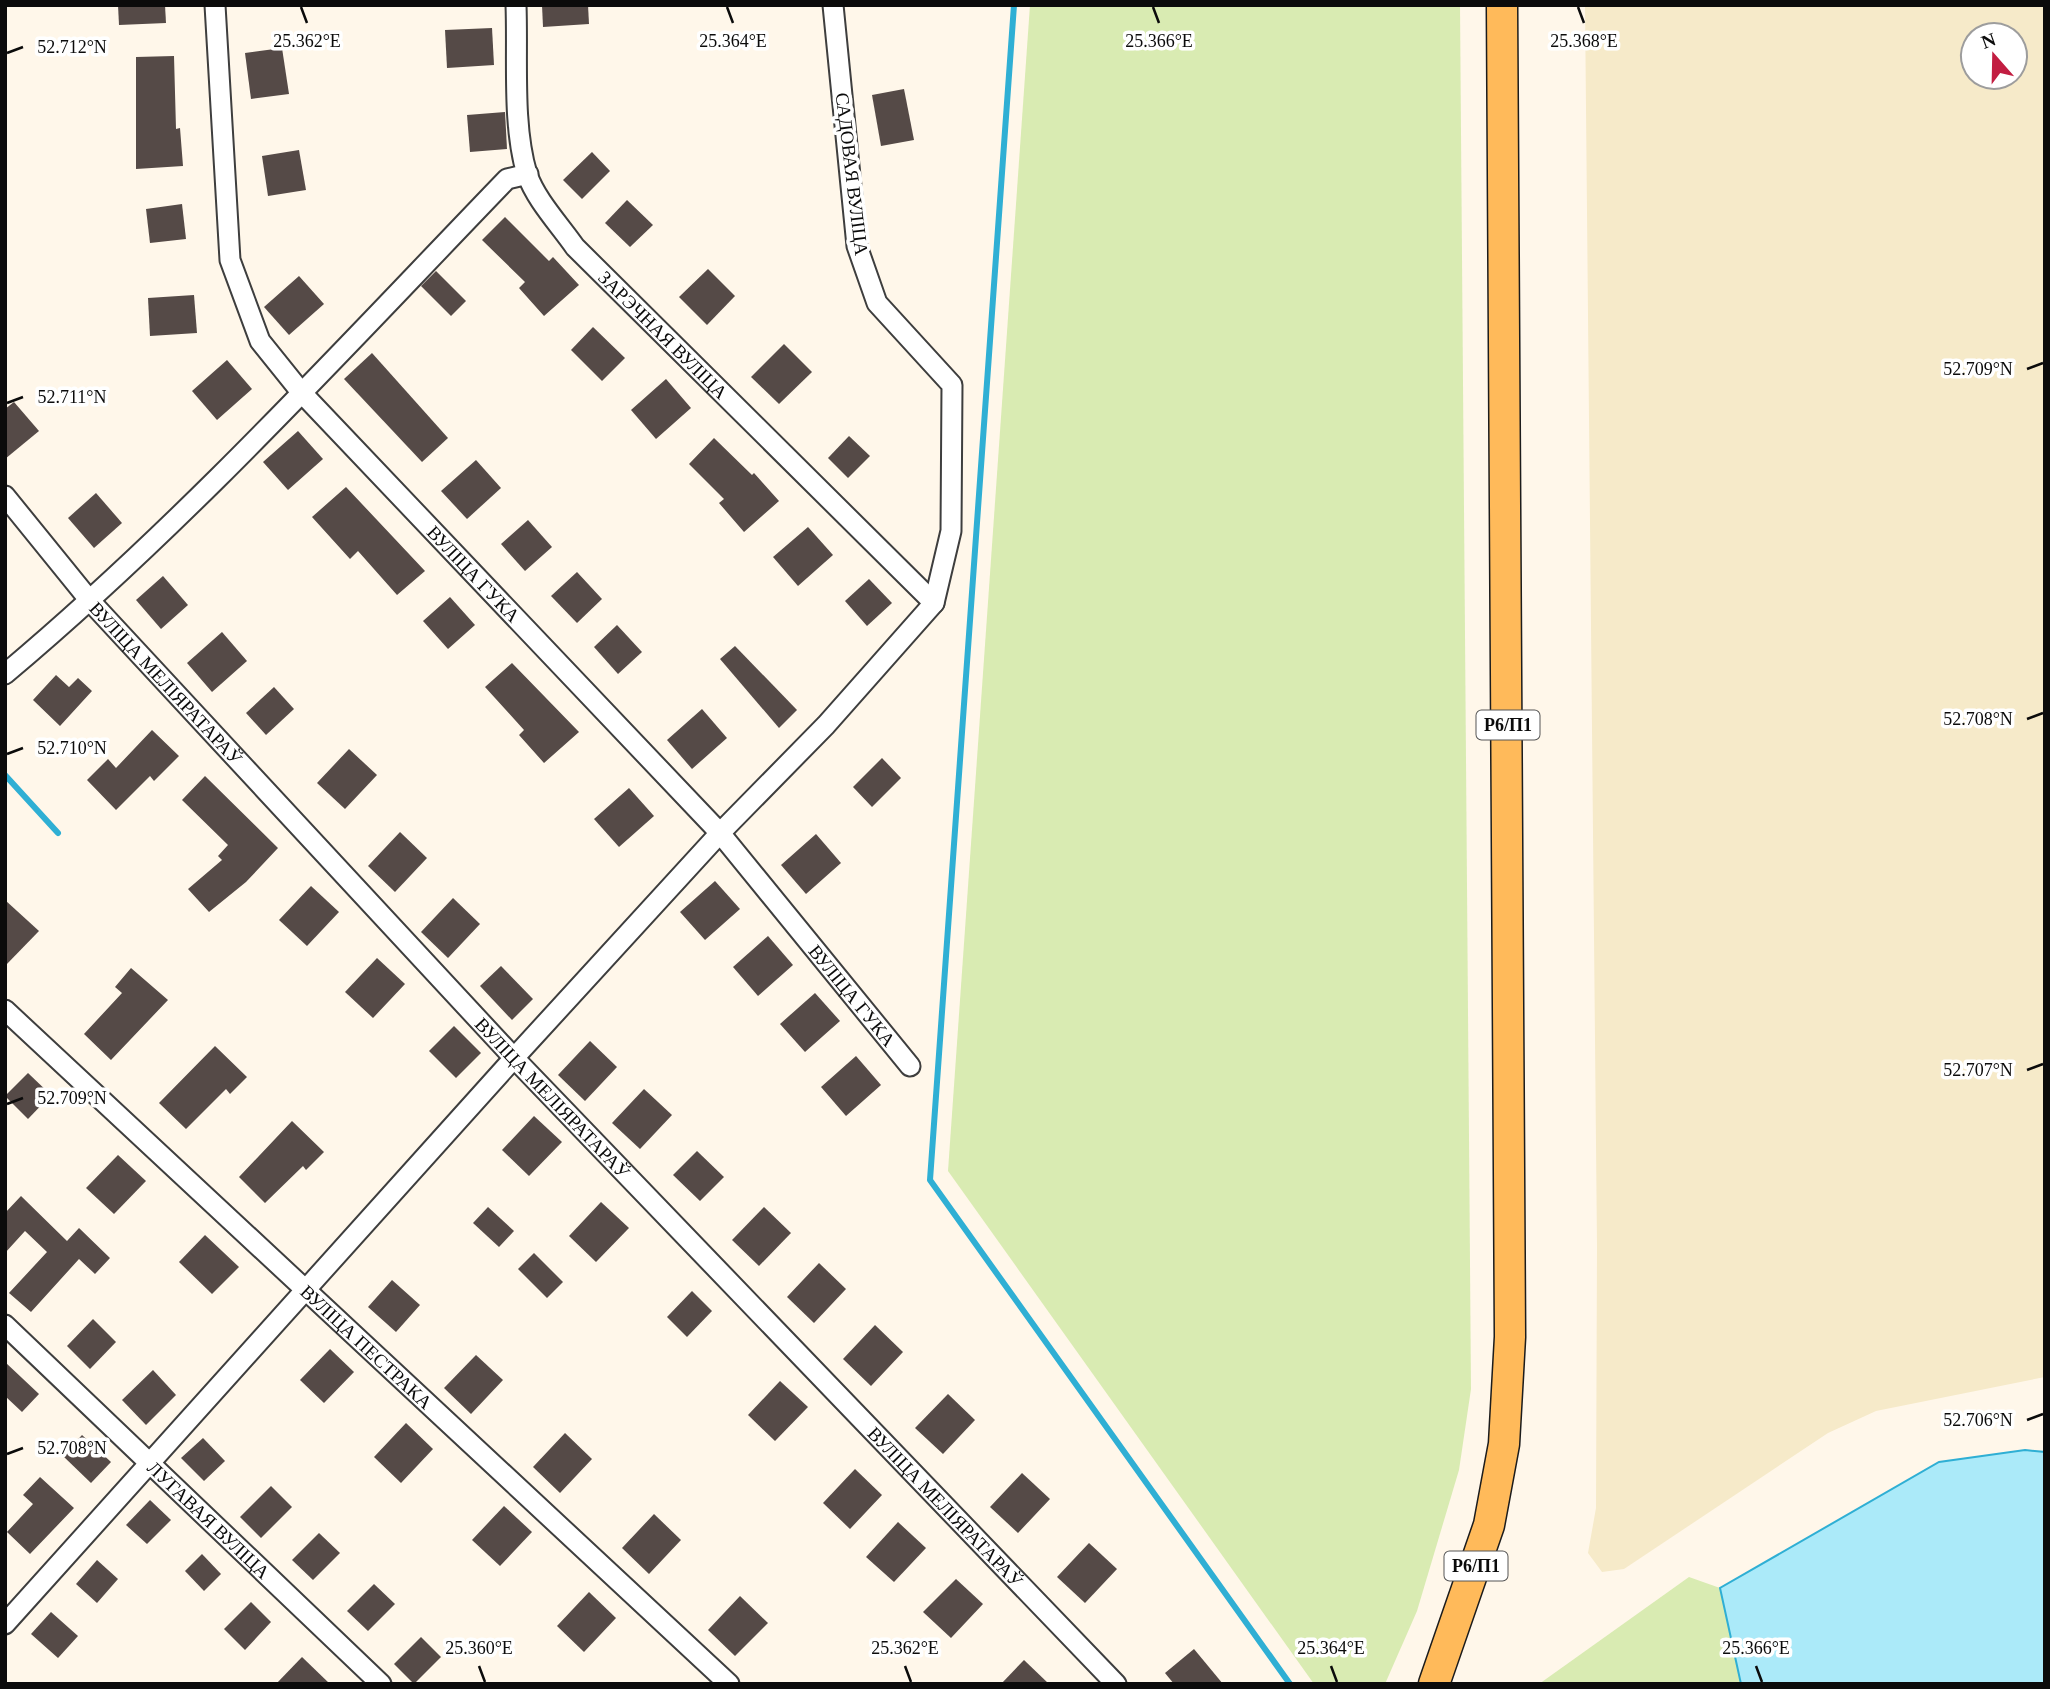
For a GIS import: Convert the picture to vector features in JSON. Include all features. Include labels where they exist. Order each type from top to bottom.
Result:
[{"type":"main road","name":"Р6/П1","points":[[1434,1684],[1489,1525],[1504,1444],[1510,1337],[1502,5]]},
{"type":"street","name":"ВУЛІЦА ГУКА","points":[[215,5],[230,260],[260,341],[301,392],[720,833],[910,1066]]},
{"type":"street","name":"ЗАРЭЧНАЯ ВУЛІЦА","points":[[516,5],[520,134],[528,174],[575,247],[934,603]]},
{"type":"street","name":"САДОВАЯ ВУЛІЦА","points":[[833,5],[858,246],[877,303],[952,385],[951,531],[934,603]]},
{"type":"street","points":[[5,674],[91,602],[197,501],[507,179],[528,174]]},
{"type":"street","name":"ВУЛІЦА МЕЛІЯРАТАРАЎ","points":[[5,496],[91,602],[514,1058],[1116,1684]]},
{"type":"street","points":[[5,1624],[514,1058],[720,833],[825,725],[934,603]]},
{"type":"street","name":"ВУЛІЦА ПЕСТРАКА","points":[[5,1010],[729,1684]]},
{"type":"street","name":"ЛУГАВАЯ ВУЛІЦА","points":[[5,1325],[150,1460],[382,1684]]},
{"type":"shaded area","points":[[1585,5],[2045,5],[2045,1377],[1876,1411],[1828,1433],[1624,1569],[1602,1572],[1588,1553],[1596,1508],[1597,1246]]},
{"type":"green space","points":[[1030,5],[1460,5],[1471,1389],[1459,1470],[1417,1611],[1385,1684],[1314,1684],[948,1171]]},
{"type":"green space","points":[[1689,1577],[1720,1588],[1741,1684],[1539,1684]]},
{"type":"water","points":[[2025,1450],[2045,1452],[2045,1684],[1741,1684],[1720,1588],[1939,1462]]},
{"type":"building","points":[[118,5],[165,5],[166,23],[119,25]]},
{"type":"building","points":[[542,5],[588,5],[589,24],[543,27]]},
{"type":"building","points":[[492,28],[494,65],[447,68],[445,30]]},
{"type":"building","points":[[282,48],[289,94],[251,99],[245,53]]},
{"type":"building","points":[[174,56],[176,129],[180,128],[183,166],[136,169],[136,57]]},
{"type":"building","points":[[904,89],[914,140],[881,146],[872,95]]},
{"type":"building","points":[[505,112],[507,149],[470,152],[467,115]]},
{"type":"building","points":[[299,150],[306,190],[268,196],[262,156]]},
{"type":"building","points":[[592,152],[610,171],[582,199],[563,180]]},
{"type":"building","points":[[627,200],[653,225],[630,247],[605,223]]},
{"type":"building","points":[[182,204],[186,239],[150,243],[146,209]]},
{"type":"building","points":[[505,217],[549,261],[553,257],[579,285],[544,316],[519,288],[525,282],[482,240]]},
{"type":"building","points":[[708,269],[735,296],[707,325],[679,297]]},
{"type":"building","points":[[436,271],[466,301],[451,316],[421,286]]},
{"type":"building","points":[[299,276],[324,304],[289,335],[264,307]]},
{"type":"building","points":[[194,295],[197,333],[150,336],[148,298]]},
{"type":"building","points":[[593,327],[625,358],[602,381],[571,350]]},
{"type":"building","points":[[784,344],[812,372],[779,404],[751,377]]},
{"type":"building","points":[[372,353],[448,438],[422,462],[344,379]]},
{"type":"building","points":[[227,360],[252,389],[217,420],[192,391]]},
{"type":"building","points":[[666,379],[691,408],[656,439],[631,410]]},
{"type":"building","points":[[14,402],[39,431],[5,459],[5,409]]},
{"type":"building","points":[[298,431],[323,459],[288,490],[263,462]]},
{"type":"building","points":[[849,436],[870,456],[848,478],[828,458]]},
{"type":"building","points":[[714,438],[752,475],[754,473],[779,501],[744,532],[719,503],[724,499],[689,464]]},
{"type":"building","points":[[476,460],[501,488],[467,519],[441,491]]},
{"type":"building","points":[[346,487],[425,571],[397,595],[358,551],[350,559],[312,517]]},
{"type":"building","points":[[96,493],[122,523],[94,548],[68,518]]},
{"type":"building","points":[[528,520],[552,547],[525,571],[501,544]]},
{"type":"building","points":[[808,527],[833,555],[798,586],[773,557]]},
{"type":"building","points":[[577,572],[602,599],[577,623],[551,596]]},
{"type":"building","points":[[163,576],[188,605],[161,629],[136,600]]},
{"type":"building","points":[[869,579],[892,603],[867,626],[845,601]]},
{"type":"building","points":[[450,597],[475,625],[448,649],[423,621]]},
{"type":"building","points":[[617,625],[642,652],[618,674],[594,647]]},
{"type":"building","points":[[222,632],[247,661],[212,692],[187,663]]},
{"type":"building","points":[[735,646],[797,710],[779,728],[720,659]]},
{"type":"building","points":[[512,663],[579,732],[544,763],[519,735],[524,730],[485,687]]},
{"type":"building","points":[[56,675],[69,687],[78,678],[92,691],[60,726],[33,700]]},
{"type":"building","points":[[274,687],[294,709],[266,735],[246,713]]},
{"type":"building","points":[[702,709],[727,738],[692,769],[667,740]]},
{"type":"building","points":[[152,730],[179,756],[154,781],[150,776],[116,810],[87,780],[108,759],[116,768]]},
{"type":"building","points":[[349,749],[377,775],[345,809],[317,783]]},
{"type":"building","points":[[882,758],[901,778],[872,807],[853,787]]},
{"type":"building","points":[[205,776],[278,848],[246,882],[209,912],[188,889],[222,860],[218,856],[228,845],[182,800]]},
{"type":"building","points":[[629,788],[654,816],[619,847],[594,819]]},
{"type":"building","points":[[400,832],[427,858],[395,892],[368,866]]},
{"type":"building","points":[[816,834],[841,863],[806,894],[781,865]]},
{"type":"building","points":[[715,881],[740,909],[705,940],[680,912]]},
{"type":"building","points":[[311,886],[339,912],[307,946],[279,920]]},
{"type":"building","points":[[453,898],[480,924],[448,958],[421,932]]},
{"type":"building","points":[[5,900],[39,931],[5,966]]},
{"type":"building","points":[[768,936],[793,965],[758,996],[733,967]]},
{"type":"building","points":[[377,958],[405,984],[373,1018],[345,992]]},
{"type":"building","points":[[501,966],[533,999],[512,1020],[480,986]]},
{"type":"building","points":[[131,968],[168,1000],[111,1060],[84,1034],[122,993],[115,987]]},
{"type":"building","points":[[815,993],[840,1021],[805,1052],[780,1024]]},
{"type":"building","points":[[454,1026],[481,1053],[456,1078],[429,1051]]},
{"type":"building","points":[[590,1041],[617,1067],[585,1101],[558,1075]]},
{"type":"building","points":[[215,1046],[247,1077],[230,1094],[226,1089],[186,1129],[159,1103]]},
{"type":"building","points":[[856,1056],[881,1085],[846,1116],[821,1087]]},
{"type":"building","points":[[28,1073],[51,1095],[28,1119],[5,1096]]},
{"type":"building","points":[[644,1089],[672,1115],[640,1149],[612,1123]]},
{"type":"building","points":[[534,1116],[562,1142],[529,1176],[502,1150]]},
{"type":"building","points":[[292,1121],[324,1152],[306,1170],[303,1166],[265,1203],[239,1177]]},
{"type":"building","points":[[697,1151],[724,1177],[700,1201],[673,1175]]},
{"type":"building","points":[[118,1155],[146,1181],[114,1214],[86,1188]]},
{"type":"building","points":[[21,1196],[67,1241],[79,1228],[110,1258],[95,1274],[79,1259],[31,1312],[9,1293],[47,1252],[25,1231],[5,1253],[5,1213]]},
{"type":"building","points":[[601,1202],[629,1228],[596,1262],[569,1236]]},
{"type":"building","points":[[488,1207],[514,1231],[499,1247],[473,1223]]},
{"type":"building","points":[[764,1207],[791,1233],[759,1266],[732,1240]]},
{"type":"building","points":[[205,1235],[239,1267],[212,1294],[179,1262]]},
{"type":"building","points":[[534,1253],[563,1282],[547,1298],[518,1269]]},
{"type":"building","points":[[819,1263],[846,1289],[814,1323],[787,1297]]},
{"type":"building","points":[[392,1280],[420,1305],[396,1332],[368,1307]]},
{"type":"building","points":[[692,1291],[712,1311],[687,1337],[667,1317]]},
{"type":"building","points":[[93,1319],[116,1342],[90,1369],[67,1346]]},
{"type":"building","points":[[875,1325],[903,1352],[871,1386],[843,1359]]},
{"type":"building","points":[[330,1349],[354,1372],[324,1403],[300,1380]]},
{"type":"building","points":[[476,1355],[503,1380],[471,1414],[444,1388]]},
{"type":"building","points":[[5,1362],[39,1394],[22,1412],[5,1396]]},
{"type":"building","points":[[153,1370],[176,1395],[146,1425],[122,1400]]},
{"type":"building","points":[[780,1381],[808,1407],[775,1441],[748,1415]]},
{"type":"building","points":[[948,1394],[975,1420],[943,1454],[915,1428]]},
{"type":"building","points":[[406,1423],[433,1449],[401,1483],[374,1457]]},
{"type":"building","points":[[565,1433],[592,1459],[560,1493],[533,1467]]},
{"type":"building","points":[[82,1435],[111,1462],[91,1483],[63,1456]]},
{"type":"building","points":[[203,1438],[225,1461],[204,1481],[181,1458]]},
{"type":"building","points":[[855,1469],[882,1495],[850,1529],[823,1503]]},
{"type":"building","points":[[1022,1473],[1050,1499],[1018,1533],[990,1507]]},
{"type":"building","points":[[40,1477],[74,1508],[30,1554],[7,1532],[33,1504],[23,1495]]},
{"type":"building","points":[[271,1486],[292,1507],[261,1538],[240,1517]]},
{"type":"building","points":[[150,1500],[171,1520],[147,1544],[126,1525]]},
{"type":"building","points":[[504,1506],[532,1532],[500,1566],[472,1540]]},
{"type":"building","points":[[654,1514],[681,1540],[649,1574],[622,1548]]},
{"type":"building","points":[[898,1522],[926,1548],[894,1582],[866,1557]]},
{"type":"building","points":[[319,1533],[340,1553],[313,1580],[292,1560]]},
{"type":"building","points":[[1089,1543],[1117,1569],[1085,1603],[1057,1577]]},
{"type":"building","points":[[202,1554],[221,1574],[204,1591],[185,1571]]},
{"type":"building","points":[[97,1560],[118,1579],[97,1603],[76,1584]]},
{"type":"building","points":[[956,1579],[983,1604],[951,1638],[923,1612]]},
{"type":"building","points":[[374,1584],[395,1604],[368,1631],[347,1611]]},
{"type":"building","points":[[589,1592],[616,1618],[584,1652],[557,1626]]},
{"type":"building","points":[[740,1596],[768,1623],[735,1656],[708,1630]]},
{"type":"building","points":[[251,1602],[271,1622],[245,1650],[224,1629]]},
{"type":"building","points":[[51,1612],[78,1636],[58,1658],[31,1634]]},
{"type":"building","points":[[421,1637],[441,1657],[414,1684],[394,1664]]},
{"type":"building","points":[[1194,1649],[1223,1684],[1174,1684],[1165,1673]]},
{"type":"building","points":[[302,1657],[330,1684],[276,1684]]},
{"type":"building","points":[[1024,1660],[1049,1684],[1001,1684]]},
{"type":"waterway","points":[[1014,5],[930,1180],[1290,1684]]},
{"type":"waterway","points":[[5,775],[58,833]]}]
